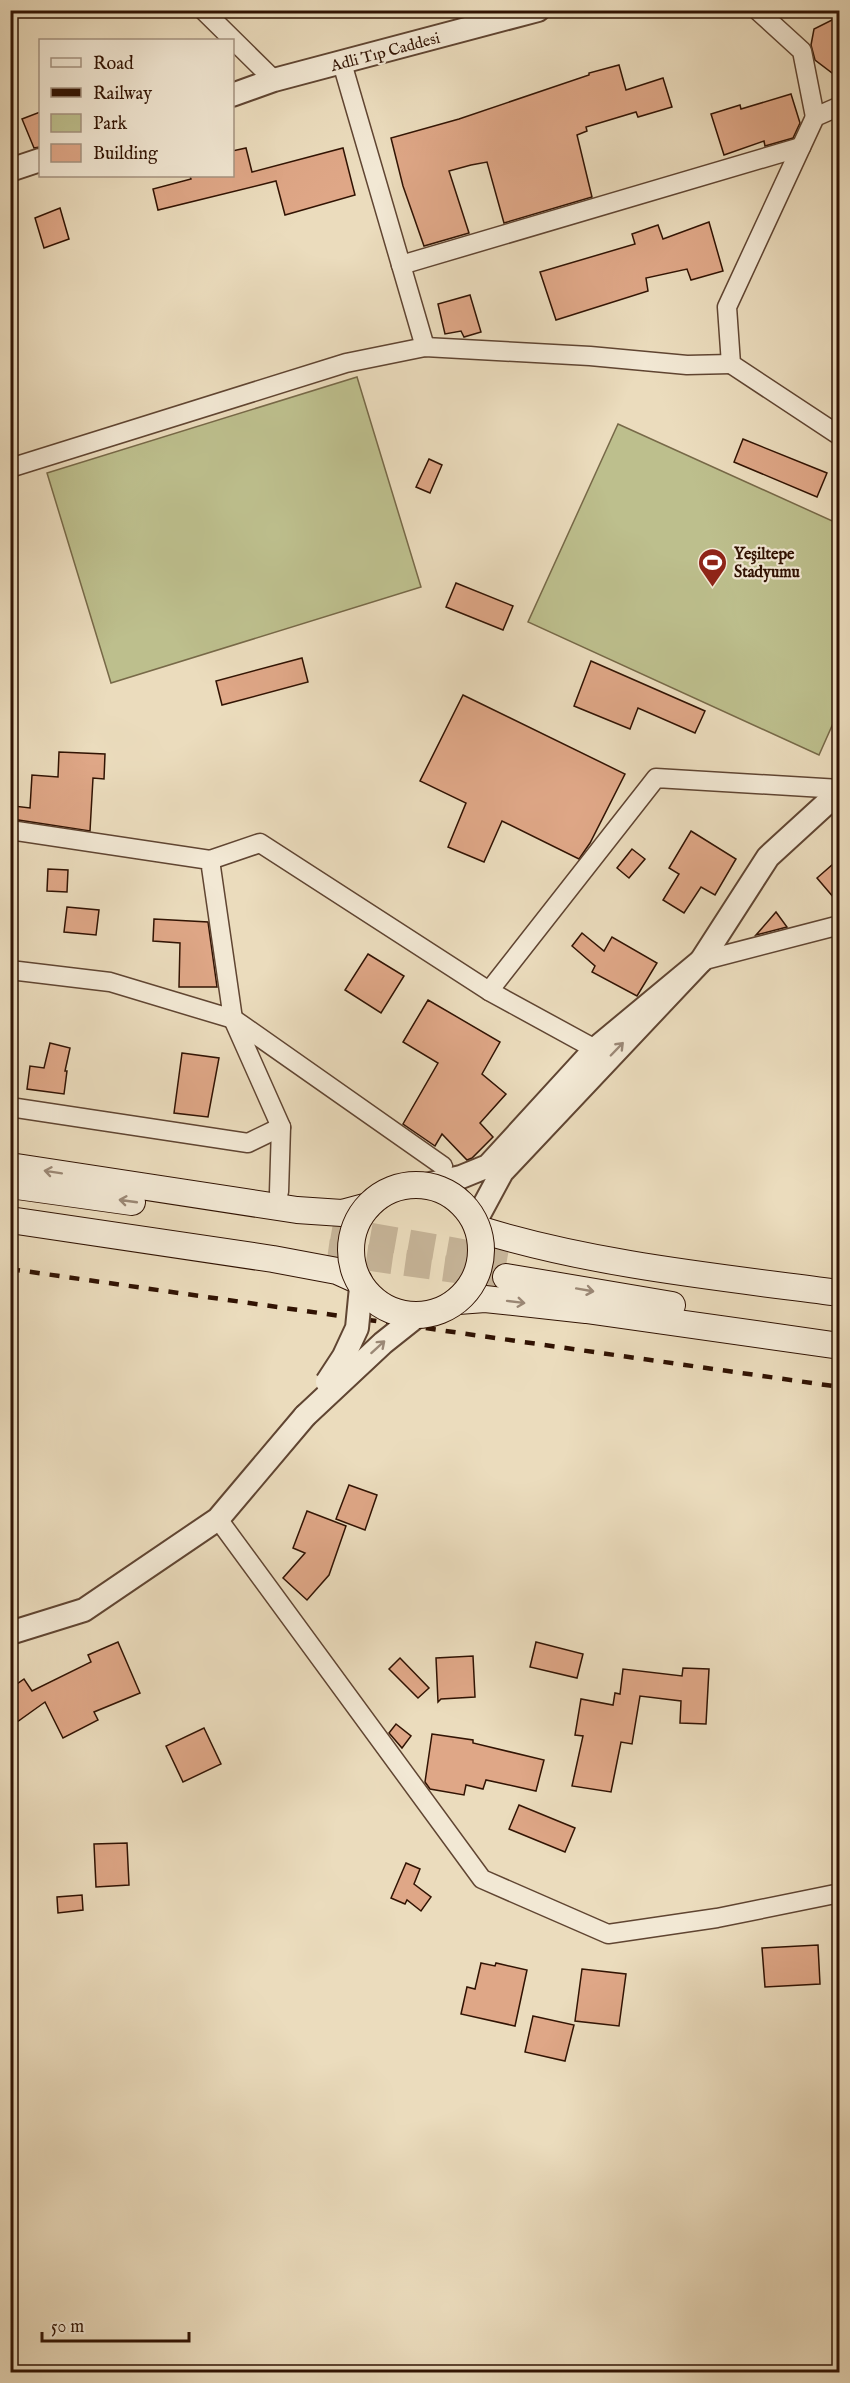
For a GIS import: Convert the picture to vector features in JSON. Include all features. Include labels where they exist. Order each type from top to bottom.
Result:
[{"type":"main road","points":[[10,1166],[297,1210],[342,1213],[368,1206]]},
{"type":"main road","points":[[10,1185],[330,1240],[10,1201]]},
{"type":"main road","points":[[426,1185],[446,1192],[463,1204],[477,1226],[482,1242],[480,1264],[472,1285],[458,1301],[439,1312],[417,1316],[396,1313],[376,1303],[360,1284],[353,1267],[351,1245],[356,1224],[368,1206],[385,1193],[404,1186],[426,1185]]},
{"type":"main road","points":[[10,1220],[273,1259],[337,1271],[360,1284]]},
{"type":"main road","points":[[477,1226],[532,1245],[634,1265],[840,1293]]},
{"type":"main road","points":[[840,1308],[507,1268],[664,1304],[840,1331]]},
{"type":"main road","points":[[458,1301],[485,1299],[542,1305],[840,1346]]},
{"type":"street","points":[[202,10],[232,39]]},
{"type":"street","name":"Adli Tıp Caddesi","points":[[234,94],[274,80],[538,10]]},
{"type":"street","points":[[731,364],[727,307],[815,117],[802,51],[757,10]]},
{"type":"street","points":[[234,41],[274,80]]},
{"type":"street","points":[[342,63],[425,347]]},
{"type":"street","points":[[815,117],[840,106]]},
{"type":"street","points":[[401,265],[801,147]]},
{"type":"street","points":[[10,170],[39,160]]},
{"type":"street","points":[[10,468],[346,363],[425,347],[590,356],[687,365],[731,364],[840,436]]},
{"type":"street","points":[[489,991],[656,778],[840,790]]},
{"type":"street","points":[[426,1185],[461,1177],[488,1166],[571,1087],[701,961],[768,856],[840,790]]},
{"type":"street","points":[[10,830],[210,860],[260,843],[489,991],[595,1049]]},
{"type":"street","points":[[210,860],[233,1019],[281,1127],[279,1192]]},
{"type":"street","points":[[477,1226],[502,1172],[571,1087],[595,1049],[701,961],[840,925]]},
{"type":"street","points":[[10,970],[110,982],[233,1019],[443,1166]]},
{"type":"street","points":[[10,1107],[248,1143],[281,1127]]},
{"type":"street","points":[[305,1416],[344,1356],[357,1328],[360,1284]]},
{"type":"street","points":[[10,1633],[84,1610],[218,1519],[305,1416],[382,1343],[417,1316]]},
{"type":"street","points":[[218,1519],[482,1879],[608,1934],[717,1918],[840,1893]]},
{"type":"green space","points":[[357,377],[421,587],[111,683],[47,473]]},
{"type":"green space","points":[[618,424],[839,524],[839,710],[819,755],[528,622]]},
{"type":"building","points":[[840,16],[840,79],[815,60],[811,45],[814,29]]},
{"type":"building","points":[[619,65],[626,90],[663,78],[672,107],[638,117],[636,112],[586,127],[587,131],[577,135],[592,197],[504,223],[487,162],[449,171],[469,233],[424,246],[403,186],[391,138],[459,119],[589,75],[589,73]]},
{"type":"building","points":[[791,94],[800,123],[793,138],[765,146],[764,141],[724,155],[711,114],[740,105],[741,109]]},
{"type":"building","points":[[39,112],[39,147],[34,148],[22,119]]},
{"type":"building","points":[[246,148],[252,172],[343,148],[355,195],[285,215],[276,181],[158,210],[153,189],[191,179],[190,177],[234,177],[234,151]]},
{"type":"building","points":[[60,208],[69,239],[44,248],[35,218]]},
{"type":"building","points":[[709,222],[723,271],[691,280],[687,269],[646,278],[648,291],[556,320],[540,272],[635,244],[632,234],[658,225],[663,239]]},
{"type":"building","points":[[470,295],[481,332],[464,337],[461,331],[445,334],[438,304]]},
{"type":"building","points":[[743,439],[827,473],[817,497],[734,462]]},
{"type":"building","points":[[429,459],[442,465],[430,493],[416,487]]},
{"type":"building","points":[[456,583],[513,606],[503,630],[446,607]]},
{"type":"building","points":[[302,658],[308,682],[222,705],[216,681]]},
{"type":"building","points":[[591,661],[705,711],[695,733],[638,708],[630,729],[574,706]]},
{"type":"building","points":[[463,695],[625,774],[590,843],[579,859],[502,821],[484,862],[448,847],[466,803],[420,781]]},
{"type":"building","points":[[59,752],[105,754],[104,779],[93,778],[90,831],[12,819],[14,806],[30,808],[32,775],[58,777]]},
{"type":"building","points":[[691,831],[736,859],[715,895],[701,887],[684,913],[663,900],[679,874],[669,868]]},
{"type":"building","points":[[632,849],[645,859],[629,878],[617,868]]},
{"type":"building","points":[[840,858],[840,905],[817,878]]},
{"type":"building","points":[[48,869],[68,870],[67,892],[47,891]]},
{"type":"building","points":[[67,907],[99,910],[96,935],[64,932]]},
{"type":"building","points":[[776,912],[787,927],[756,935]]},
{"type":"building","points":[[154,919],[208,922],[217,987],[179,987],[180,943],[153,941]]},
{"type":"building","points":[[582,933],[604,951],[612,937],[657,963],[637,996],[592,972],[595,966],[572,946]]},
{"type":"building","points":[[368,954],[404,976],[381,1013],[345,990]]},
{"type":"building","points":[[428,1000],[500,1042],[482,1074],[506,1094],[480,1123],[493,1137],[472,1158],[467,1160],[442,1134],[435,1146],[403,1124],[438,1063],[403,1042]]},
{"type":"building","points":[[50,1043],[70,1048],[65,1071],[67,1071],[64,1094],[27,1089],[30,1066],[44,1068]]},
{"type":"building","points":[[182,1053],[219,1058],[208,1117],[174,1113]]},
{"type":"building","points":[[349,1485],[377,1495],[365,1530],[336,1519]]},
{"type":"building","points":[[307,1511],[346,1526],[329,1575],[307,1600],[283,1578],[305,1553],[293,1548]]},
{"type":"building","points":[[118,1642],[140,1693],[94,1712],[98,1720],[63,1738],[45,1702],[10,1727],[10,1689],[24,1679],[32,1691],[91,1662],[88,1655]]},
{"type":"building","points":[[536,1642],[583,1654],[577,1678],[530,1667]]},
{"type":"building","points":[[473,1656],[475,1697],[441,1699],[438,1702],[436,1658]]},
{"type":"building","points":[[400,1658],[429,1688],[418,1698],[389,1669]]},
{"type":"building","points":[[683,1668],[709,1669],[706,1724],[680,1723],[681,1701],[640,1696],[632,1744],[621,1742],[611,1792],[572,1786],[583,1736],[575,1735],[581,1699],[613,1705],[615,1693],[620,1694],[623,1669],[682,1676]]},
{"type":"building","points":[[396,1724],[411,1736],[402,1748],[389,1733]]},
{"type":"building","points":[[204,1728],[221,1764],[183,1782],[166,1746]]},
{"type":"building","points":[[432,1734],[473,1740],[473,1743],[544,1760],[536,1791],[486,1780],[483,1789],[466,1785],[464,1795],[430,1789],[425,1782]]},
{"type":"building","points":[[519,1805],[575,1828],[565,1852],[509,1829]]},
{"type":"building","points":[[127,1843],[129,1885],[96,1887],[94,1844]]},
{"type":"building","points":[[406,1863],[420,1869],[414,1884],[431,1897],[421,1911],[407,1900],[405,1904],[391,1898]]},
{"type":"building","points":[[82,1895],[83,1910],[58,1913],[57,1897]]},
{"type":"building","points":[[818,1945],[820,1984],[765,1987],[762,1948]]},
{"type":"building","points":[[481,1963],[495,1966],[496,1963],[527,1970],[515,2026],[461,2014],[467,1987],[475,1989]]},
{"type":"building","points":[[582,1969],[626,1974],[619,2026],[575,2021]]},
{"type":"building","points":[[533,2016],[574,2025],[565,2061],[525,2052]]},
{"type":"tunnel","points":[[332,1229],[507,1260]]},
{"type":"tunnel","points":[[328,1252],[506,1277]]},
{"type":"railway","points":[[10,1269],[840,1387]]},
{"type":"place","name":"Yeşiltepe Stadyumu","points":[[713,588]]}]
